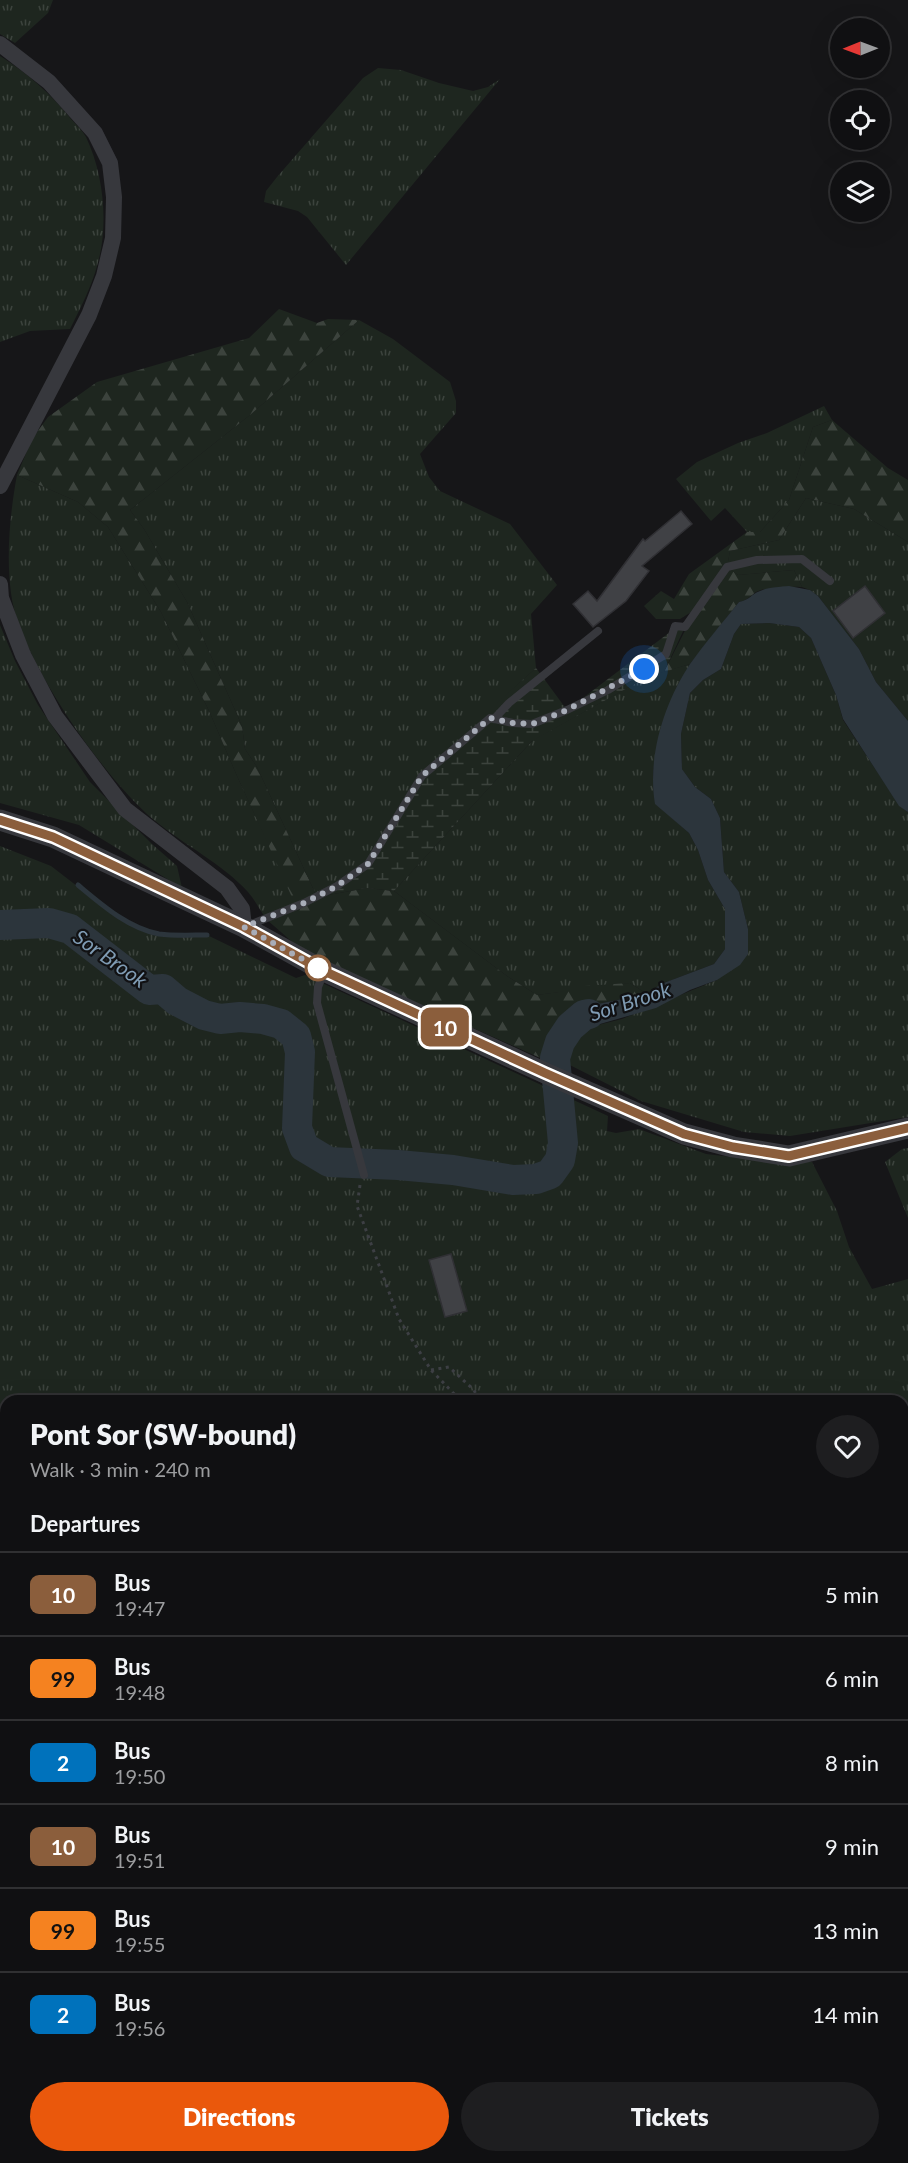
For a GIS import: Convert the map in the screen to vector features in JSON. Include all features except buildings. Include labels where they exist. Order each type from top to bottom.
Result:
[{"type":"street","points":[[0,44],[49,82],[95,133],[110,163],[114,197],[113,238],[104,276],[89,315],[0,486]]},
{"type":"street","points":[[0,584],[1,598],[23,655],[55,716],[125,809],[227,888],[242,909],[244,927]]},
{"type":"street","points":[[0,820],[53,837],[244,927],[324,971],[684,1134],[733,1147],[789,1156],[908,1128]]},
{"type":"lane","points":[[244,927],[304,903],[337,886],[368,864],[422,776],[490,718],[532,724],[567,710],[644,669],[666,654],[675,626],[685,627],[727,567],[757,560],[802,559],[831,581]]},
{"type":"lane","points":[[494,718],[509,703],[598,631]]},
{"type":"lane","points":[[324,971],[318,987],[316,1003],[364,1175]]},
{"type":"path","points":[[364,1175],[358,1189],[357,1206],[399,1319],[431,1370],[455,1395]]},
{"type":"path","points":[[431,1370],[449,1367],[474,1390],[476,1395]]},
{"type":"green space","points":[[0,0],[53,0],[48,13],[15,43],[0,34]]},
{"type":"green space","points":[[0,56],[47,93],[84,134],[101,184],[104,218],[97,266],[70,329],[30,331],[0,342]]},
{"type":"green space","points":[[378,68],[401,70],[439,83],[473,91],[488,87],[500,79],[346,265],[307,217],[298,211],[264,202],[266,191],[277,177],[363,78]]},
{"type":"green space","points":[[279,309],[317,323],[328,319],[359,320],[250,415],[130,510],[144,529],[187,602],[242,726],[245,749],[257,767],[317,897],[367,888],[394,891],[507,976],[537,995],[584,986],[630,983],[647,994],[573,1009],[560,1042],[556,1065],[339,968],[297,946],[266,919],[296,906],[210,713],[161,612],[108,527],[78,502],[17,475],[32,439],[48,417],[97,382],[249,338]]},
{"type":"green space","points":[[359,320],[393,339],[450,382],[456,401],[456,413],[420,454],[429,477],[440,491],[510,524],[557,585],[531,614],[536,668],[485,714],[490,718],[368,864],[317,897],[257,767],[245,749],[242,726],[187,602],[144,529],[130,510],[250,415]]},
{"type":"green space","points":[[824,406],[832,420],[813,427],[789,500],[760,532],[747,532],[725,508],[711,521],[676,479],[697,462]]},
{"type":"green space","points":[[832,420],[888,468],[908,480],[908,542],[854,509],[806,498],[779,540],[730,551],[727,567],[738,575],[794,570],[802,587],[766,589],[739,602],[690,664],[664,672],[696,609],[680,619],[656,619],[644,606],[661,591],[674,599],[689,574],[747,532],[760,532],[789,500],[813,427]]},
{"type":"green space","points":[[17,475],[78,502],[108,527],[161,612],[210,713],[297,906],[266,919],[251,895],[238,882],[154,820],[134,801],[112,777],[67,715],[29,649],[17,619],[11,593],[10,534]]},
{"type":"green space","points":[[806,498],[854,509],[908,542],[908,721],[876,682],[859,649],[818,596],[802,587],[794,570],[738,575],[727,567],[730,551],[779,540]]},
{"type":"green space","points":[[769,623],[799,627],[811,638],[836,695],[843,720],[899,805],[908,812],[908,1117],[790,1136],[744,1132],[641,1101],[556,1058],[560,1042],[586,1028],[622,1019],[717,980],[748,929],[739,892],[724,872],[720,818],[711,799],[695,787],[682,769],[681,734],[690,693],[703,680],[721,669],[734,634],[741,624]]},
{"type":"green space","points":[[0,625],[15,661],[38,705],[90,782],[177,866],[182,888],[79,825],[0,803]]},
{"type":"green space","points":[[685,627],[664,672],[649,676],[532,741],[394,891],[367,888],[317,897],[368,864],[422,776],[490,717],[484,714],[536,668],[567,710],[674,629]]},
{"type":"green space","points":[[690,664],[674,695],[659,737],[653,772],[654,795],[656,804],[689,833],[698,850],[708,880],[725,909],[725,949],[714,964],[661,984],[647,994],[630,983],[537,995],[507,976],[394,891],[533,740],[649,676]]},
{"type":"green space","points":[[0,846],[51,866],[108,910],[135,925],[159,934],[207,935],[296,978],[305,975],[608,1116],[607,1131],[616,1133],[639,1129],[706,1154],[767,1161],[812,1162],[837,1211],[849,1247],[872,1289],[908,1279],[908,1395],[0,1395]]},
{"type":"green space","points":[[908,1148],[908,1218],[885,1162],[902,1149]]},
{"type":"water","points":[[789,586],[810,590],[818,596],[859,649],[876,682],[908,721],[908,812],[899,806],[843,719],[836,695],[811,638],[799,627],[769,623],[741,624],[734,634],[721,669],[703,680],[690,693],[681,734],[682,769],[695,787],[711,799],[720,818],[724,872],[739,892],[748,929],[748,954],[740,965],[717,980],[690,990],[656,1008],[586,1028],[560,1042],[573,1009],[647,994],[661,984],[714,964],[725,949],[725,909],[708,880],[698,850],[689,833],[655,804],[653,768],[656,749],[665,713],[681,679],[696,656],[739,602],[763,590]]},
{"type":"waterway","points":[[78,885],[116,915],[137,927],[165,935],[207,935]]},
{"type":"waterway","name":"Sor Brook","points":[[0,925],[49,923],[70,929],[149,990],[163,989],[177,1001],[204,1015],[220,1019],[240,1017],[263,1019],[281,1024],[296,1036],[300,1052],[297,1128],[304,1147],[329,1162],[453,1170],[513,1180],[536,1179],[550,1174],[560,1160],[563,1143],[555,1058],[560,1042],[570,1027],[584,1015],[589,1014]]},
{"type":"bus line","name":"10","points":[[0,820],[53,837],[244,927],[324,971],[684,1134],[733,1147],[789,1156],[908,1128]]},
{"type":"route","points":[[318,968],[324,971],[244,927],[304,903],[337,886],[368,864],[422,776],[490,718],[532,724],[608,690],[644,669]]}]
